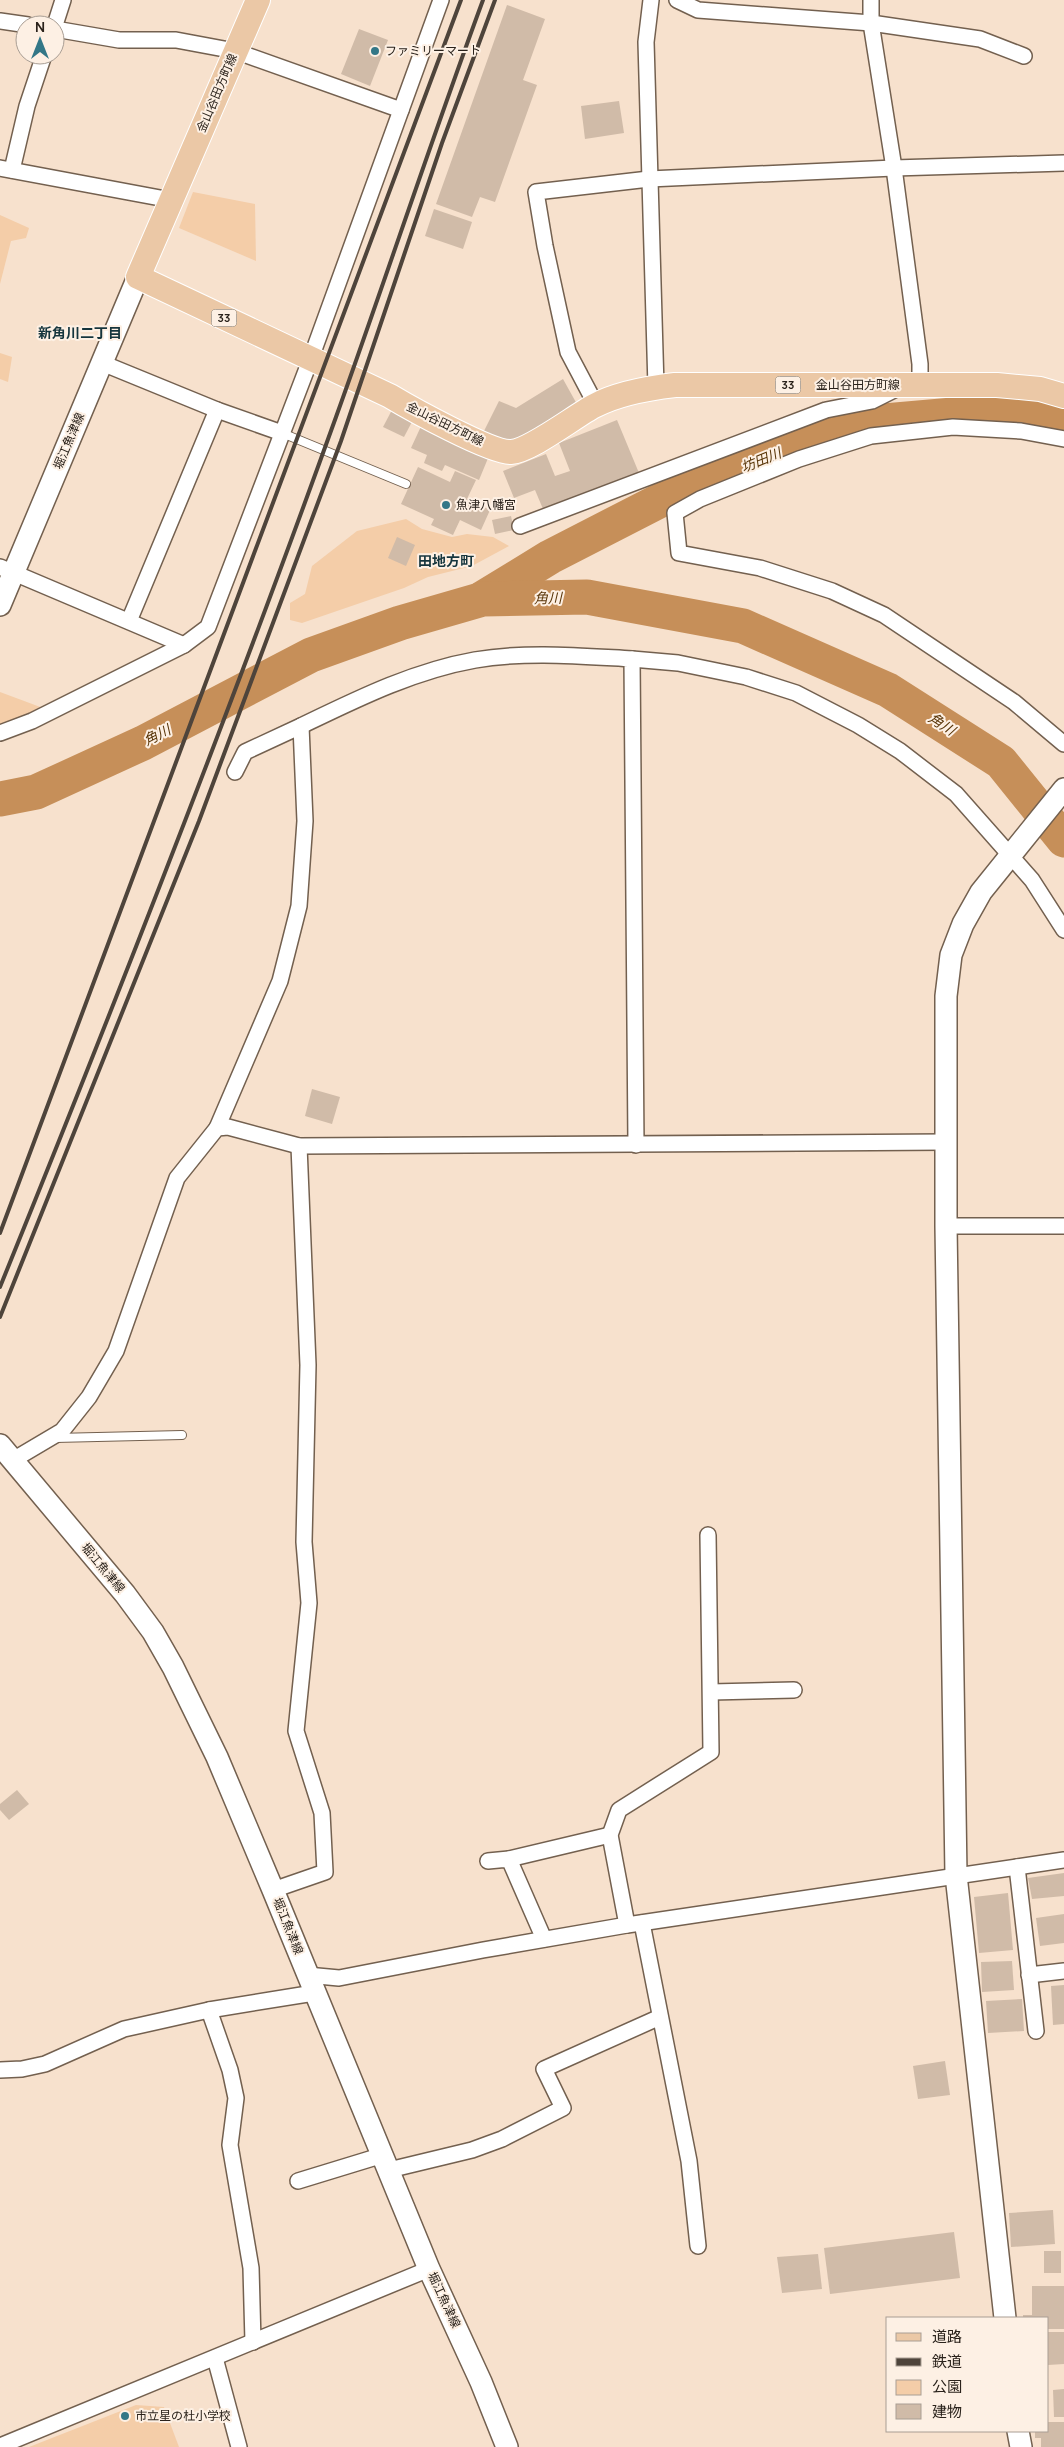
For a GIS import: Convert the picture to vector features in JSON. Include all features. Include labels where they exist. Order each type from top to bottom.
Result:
[{"type":"main road","name":"金山谷田方町線","points":[[258,0],[138,277],[390,396],[419,414],[496,449],[511,452],[526,447],[596,405],[656,388],[685,385],[997,384],[1040,389],[1064,396]]},
{"type":"street","points":[[58,15],[63,0]]},
{"type":"street","points":[[0,732],[32,721],[184,645],[208,627],[310,358],[441,0]]},
{"type":"street","points":[[651,0],[646,42],[656,388]]},
{"type":"street","points":[[677,0],[698,10],[725,6],[871,23],[980,39],[1024,56]]},
{"type":"street","points":[[520,526],[826,410],[872,401],[912,385],[920,364],[894,168],[871,23],[871,0]]},
{"type":"street","points":[[0,21],[15,23]]},
{"type":"street","points":[[65,31],[119,40],[176,40],[235,51],[401,110]]},
{"type":"street","points":[[41,65],[6,169],[171,200]]},
{"type":"street","points":[[596,405],[568,352],[544,246],[536,192],[649,179],[894,168],[1064,163]]},
{"type":"street","name":"堀江魚津線","points":[[0,605],[7,570],[102,363],[138,277]]},
{"type":"street","points":[[102,363],[217,410],[282,433]]},
{"type":"street","points":[[129,622],[217,410]]},
{"type":"street","points":[[1064,439],[1020,431],[953,427],[871,436],[799,459],[700,500],[675,513],[679,553],[760,568],[832,591],[884,615],[1014,702],[1064,744]]},
{"type":"street","points":[[7,570],[184,645]]},
{"type":"street","points":[[235,772],[245,752],[405,679],[476,660],[546,654],[678,663],[746,678],[796,694],[858,725],[900,751],[956,794],[1013,852],[1064,930]]},
{"type":"street","points":[[632,659],[636,1145]]},
{"type":"street","points":[[6,1452],[50,1438],[62,1431],[89,1398],[116,1351],[178,1178],[217,1128],[280,981],[299,906],[305,821],[301,726]]},
{"type":"street","points":[[1005,2317],[956,1875],[946,1226],[946,996],[951,955],[963,924],[981,892],[1064,789]]},
{"type":"street","points":[[217,1128],[228,1127],[299,1146],[946,1142]]},
{"type":"street","points":[[274,1890],[325,1872],[322,1813],[296,1731],[309,1603],[304,1542],[308,1366],[299,1146]]},
{"type":"street","points":[[946,1226],[1064,1226]]},
{"type":"street","name":"堀江魚津線","points":[[6,1452],[125,1594],[153,1632],[173,1667],[217,1757],[274,1890],[429,2269],[481,2382],[507,2447]]},
{"type":"street","points":[[698,2246],[689,2161],[660,2017],[610,1835],[619,1810],[711,1752],[708,1536]]},
{"type":"street","points":[[711,1692],[794,1690]]},
{"type":"street","points":[[488,1861],[508,1859],[610,1835]]},
{"type":"street","points":[[508,1859],[544,1940]]},
{"type":"street","points":[[0,2070],[22,2069],[45,2064],[124,2029],[339,1978],[635,1924],[1064,1860]]},
{"type":"street","points":[[1017,1867],[1036,2031]]},
{"type":"street","points":[[1029,1975],[1064,1971]]},
{"type":"street","points":[[209,2010],[230,2070],[236,2098],[230,2145],[251,2268],[253,2342]]},
{"type":"street","points":[[298,2181],[386,2162],[472,2150],[502,2139],[563,2108],[544,2070],[660,2017]]},
{"type":"street","points":[[0,2446],[429,2269]]},
{"type":"street","points":[[214,2358],[239,2447]]},
{"type":"street","points":[[1018,2432],[1021,2447]]},
{"type":"lane","points":[[282,433],[406,484]]},
{"type":"lane","points":[[50,1438],[182,1435]]},
{"type":"green space","points":[[193,192],[255,204],[256,261],[179,228]]},
{"type":"green space","points":[[0,215],[29,228],[26,238],[11,241],[0,284]]},
{"type":"green space","points":[[0,353],[12,357],[8,382],[0,379]]},
{"type":"green space","points":[[406,519],[422,529],[452,537],[467,534],[493,537],[509,546],[472,566],[428,577],[404,588],[302,623],[290,620],[290,603],[305,594],[312,566],[357,531]]},
{"type":"green space","points":[[0,692],[51,711],[0,733]]},
{"type":"green space","name":"市立星の杜小学校","points":[[136,2405],[164,2407],[179,2447],[29,2447]]},
{"type":"building","points":[[507,5],[545,19],[523,80],[537,85],[495,202],[480,197],[472,217],[436,204]]},
{"type":"building","points":[[359,29],[388,40],[370,86],[341,74]]},
{"type":"building","points":[[619,101],[624,133],[585,139],[581,106]]},
{"type":"building","points":[[434,209],[472,222],[463,249],[425,236]]},
{"type":"building","points":[[563,379],[578,406],[507,446],[483,433],[499,401],[516,408]]},
{"type":"building","points":[[393,408],[414,418],[404,437],[383,427]]},
{"type":"building","points":[[617,420],[639,473],[543,509],[535,490],[514,498],[503,471],[546,454],[555,476],[570,471],[559,443]]},
{"type":"building","points":[[423,422],[491,451],[479,480],[445,465],[442,471],[424,463],[427,455],[411,448]]},
{"type":"building","name":"魚津八幡宮","points":[[418,467],[450,482],[455,471],[476,480],[467,499],[490,510],[481,530],[460,520],[453,535],[431,525],[434,519],[401,504]]},
{"type":"building","points":[[511,516],[514,530],[495,534],[492,520]]},
{"type":"building","points":[[397,537],[415,545],[406,566],[388,558]]},
{"type":"building","points":[[312,1089],[340,1097],[332,1124],[305,1116]]},
{"type":"building","points":[[17,1790],[29,1804],[9,1820],[0,1810],[0,1804]]},
{"type":"building","points":[[1064,1873],[1064,1896],[1032,1899],[1028,1878]]},
{"type":"building","points":[[1008,1893],[1013,1950],[979,1953],[974,1897]]},
{"type":"building","points":[[1064,1914],[1064,1943],[1040,1946],[1036,1918]]},
{"type":"building","points":[[1012,1961],[1014,1990],[982,1992],[981,1962]]},
{"type":"building","points":[[1064,1985],[1064,2024],[1053,2025],[1051,1986]]},
{"type":"building","points":[[1022,1999],[1024,2031],[988,2033],[986,2001]]},
{"type":"building","points":[[945,2061],[950,2095],[918,2099],[913,2066]]},
{"type":"building","points":[[1053,2210],[1055,2244],[1011,2247],[1009,2213]]},
{"type":"building","points":[[954,2232],[960,2278],[830,2294],[824,2248]]},
{"type":"building","points":[[1044,2251],[1061,2251],[1061,2273],[1044,2273]]},
{"type":"building","points":[[818,2254],[822,2289],[782,2293],[777,2257]]},
{"type":"building","points":[[1032,2286],[1064,2286],[1064,2329],[1049,2329],[1049,2317],[1023,2317],[1023,2315],[1032,2315]]},
{"type":"building","points":[[1049,2332],[1064,2332],[1064,2364],[1049,2365]]},
{"type":"building","points":[[1064,2389],[1064,2417],[1054,2417],[1053,2390]]},
{"type":"building","points":[[1049,2422],[1064,2422],[1064,2447],[1041,2447],[1041,2438],[1035,2438],[1035,2432],[1049,2432]]},
{"type":"waterway","name":"坊田川","points":[[483,598],[550,557],[661,500],[850,424],[953,415],[1036,414],[1064,423]]},
{"type":"waterway","name":"角川","points":[[0,799],[36,792],[143,743],[311,655],[400,623],[483,599],[587,597],[743,626],[888,690],[1001,762],[1064,840]]},
{"type":"railway","points":[[0,1233],[461,0]]},
{"type":"railway","points":[[0,1287],[130,962],[256,636],[336,417],[483,0]]},
{"type":"railway","points":[[0,1317],[199,821],[341,441],[442,143],[495,0]]},
{"type":"place","name":"ファミリーマート","points":[[375,51]]},
{"type":"place","name":"魚津八幡宮","points":[[446,505]]},
{"type":"place","name":"市立星の杜小学校","points":[[125,2416]]},
{"type":"district","name":"新角川二丁目","points":[[80,333]]},
{"type":"district","name":"田地方町","points":[[446,561]]}]
